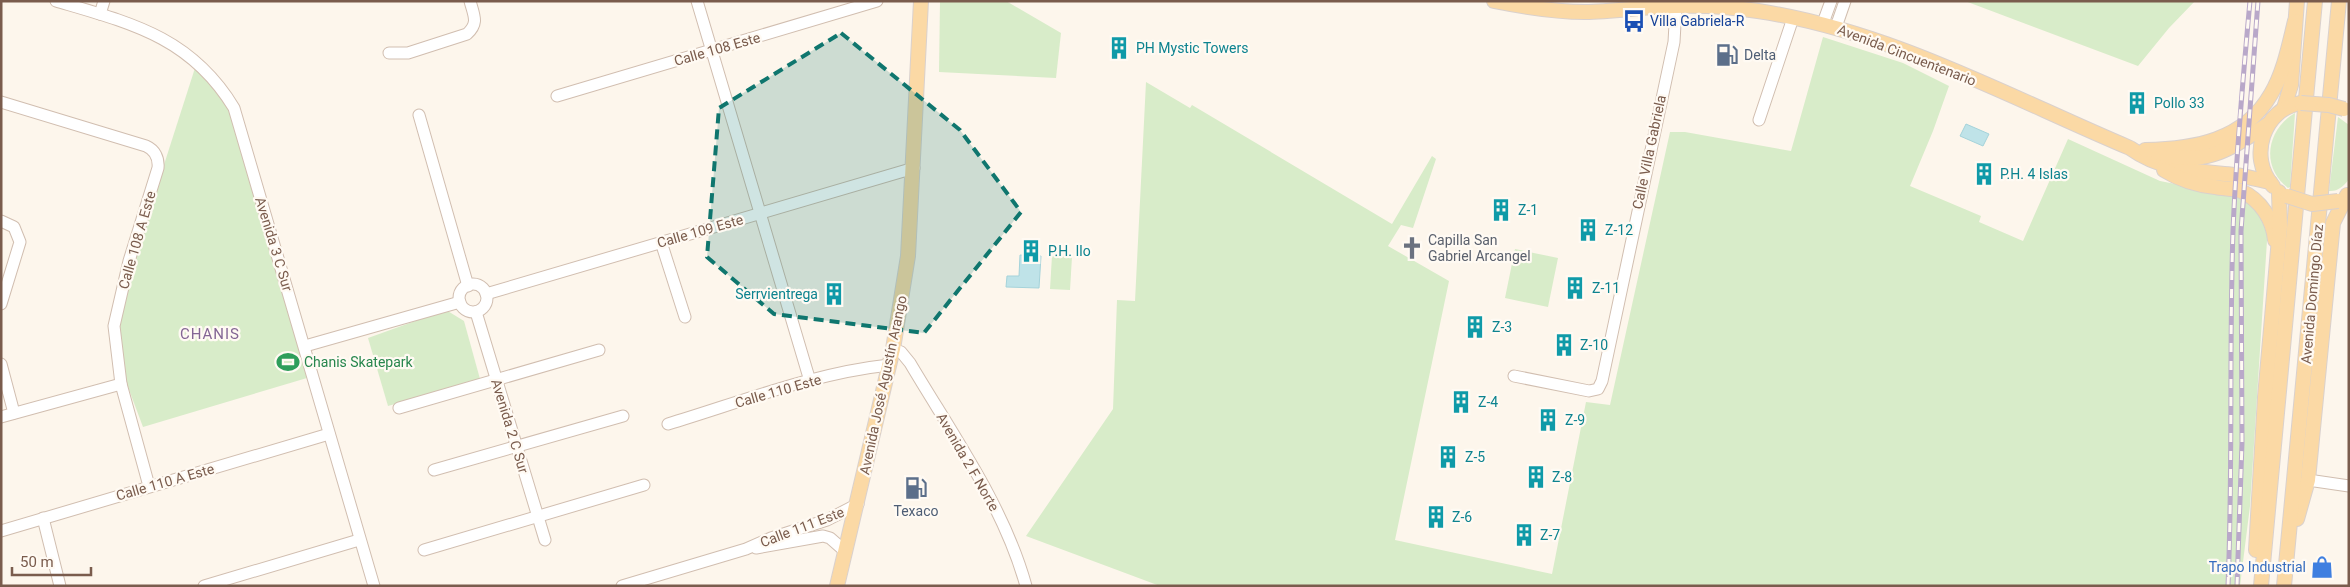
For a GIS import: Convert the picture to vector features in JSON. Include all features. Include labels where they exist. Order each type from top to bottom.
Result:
[{"type":"main road","name":"Avenida José Agustín Arango","points":[[838,586],[893,349],[908,256],[922,1]]},
{"type":"main road","name":"Avenida Cincuentenario","points":[[1494,1],[1522,7],[1584,12],[1676,6],[1757,11],[1830,25],[1882,42],[1949,69],[2181,170],[2236,175],[2312,204],[2344,196]]},
{"type":"main road","points":[[2284,108],[2291,85],[2297,1]]},
{"type":"main road","name":"Avenida Domingo Díaz","points":[[2259,586],[2316,1]]},
{"type":"main road","name":"Avenida Domingo Díaz","points":[[2284,586],[2340,1]]},
{"type":"main road","points":[[2143,153],[2202,145],[2235,131],[2250,120],[2272,94],[2279,77],[2295,21]]},
{"type":"main road","points":[[2284,108],[2301,103],[2329,105],[2346,110]]},
{"type":"main road","name":"Avenida Cincuentenario","points":[[2143,153],[2177,159],[2200,159],[2234,146],[2267,125],[2284,108]]},
{"type":"main road","points":[[2259,586],[2256,542],[2280,227],[2278,190],[2263,169],[2260,154],[2262,139],[2267,125]]},
{"type":"main road","points":[[2143,153],[2180,180],[2197,185],[2241,191],[2257,202],[2269,216],[2274,232],[2277,256]]},
{"type":"main road","points":[[2287,551],[2308,480],[2333,223],[2344,196]]},
{"type":"street","name":"Avenida 3 C Sur","points":[[56,1],[147,29],[179,48],[205,70],[222,89],[234,108],[374,586]]},
{"type":"street","points":[[100,14],[104,1]]},
{"type":"street","points":[[389,53],[408,52],[467,34],[474,28],[475,21],[470,1]]},
{"type":"street","points":[[697,1],[810,381]]},
{"type":"street","name":"Calle 108 Este","points":[[557,96],[877,1]]},
{"type":"street","points":[[1830,25],[1831,1]]},
{"type":"street","points":[[1830,25],[1845,1]]},
{"type":"street","name":"Calle Villa Gabriela","points":[[1514,376],[1589,391],[1598,389],[1602,380],[1674,42],[1676,6]]},
{"type":"street","points":[[1759,120],[1793,18]]},
{"type":"street","name":"Calle 108 A Este","points":[[1,102],[146,146],[151,148],[158,157],[158,168],[129,261],[114,326],[121,384],[149,486]]},
{"type":"street","points":[[419,115],[468,286]]},
{"type":"street","name":"Calle 109 Este","points":[[486,294],[914,168]]},
{"type":"street","points":[[1,221],[14,227],[20,236],[20,242],[1,304]]},
{"type":"street","points":[[662,242],[685,317]]},
{"type":"street","points":[[468,286],[481,287],[486,294],[486,304],[476,312],[466,310],[460,302],[461,291],[468,286]]},
{"type":"street","points":[[305,346],[460,302]]},
{"type":"street","name":"Avenida 2 C Sur","points":[[476,312],[545,540]]},
{"type":"street","name":"Avenida 2 F Norte","points":[[893,349],[901,352],[910,363],[996,509],[1020,562],[1026,586]]},
{"type":"street","points":[[399,408],[599,350]]},
{"type":"street","points":[[1,364],[14,412]]},
{"type":"street","name":"Calle 110 Este","points":[[668,424],[810,381],[849,371],[889,364]]},
{"type":"street","points":[[1,417],[121,384]]},
{"type":"street","points":[[434,470],[622,416]]},
{"type":"street","name":"Calle 110 A Este","points":[[1,531],[329,434]]},
{"type":"street","points":[[2308,480],[2349,486]]},
{"type":"street","points":[[424,550],[644,485]]},
{"type":"street","name":"Calle 111 Este","points":[[622,586],[746,549],[771,538],[828,520],[858,504]]},
{"type":"street","points":[[43,518],[60,586]]},
{"type":"street","name":"Calle 111 Este","points":[[746,549],[773,546],[823,536],[830,538],[846,552]]},
{"type":"street","points":[[204,586],[359,540]]},
{"type":"highlighted area","points":[[841,33],[960,130],[1021,212],[924,333],[774,314],[707,257],[719,108]]},
{"type":"green space","points":[[940,1],[1006,1],[1061,33],[1056,78],[939,72]]},
{"type":"green space","points":[[1965,1],[2195,1],[2169,28],[2138,66]]},
{"type":"green space","points":[[1823,37],[1903,63],[1949,86],[1910,186],[1981,216],[1979,222],[2023,241],[2068,139],[2160,181],[2245,198],[2268,225],[2250,506],[2240,586],[1160,586],[1026,536],[1113,409],[1117,300],[1135,301],[1146,82],[1190,108],[1192,105],[1392,224],[1432,156],[1436,159],[1413,228],[1401,225],[1388,246],[1449,281],[1395,540],[1552,574],[1586,402],[1610,405],[1670,132],[1685,132],[1791,151]]},
{"type":"green space","points":[[195,68],[230,109],[307,378],[143,427],[125,379],[118,328],[135,255]]},
{"type":"green space","points":[[2295,113],[2290,187],[2288,188],[2273,170],[2270,149],[2278,129]]},
{"type":"green space","points":[[2338,117],[2349,125],[2349,179],[2335,191],[2329,191]]},
{"type":"green space","points":[[1515,249],[1558,258],[1548,307],[1505,298]]},
{"type":"green space","points":[[1052,256],[1072,257],[1070,290],[1050,289]]},
{"type":"green space","points":[[446,310],[464,321],[480,379],[388,406],[368,338]]},
{"type":"water","points":[[1966,124],[1989,134],[1983,146],[1960,136]]},
{"type":"water","points":[[1020,255],[1041,256],[1039,288],[1006,287],[1007,276],[1019,276]]},
{"type":"railway","points":[[2228,586],[2233,231],[2250,1]]},
{"type":"railway","points":[[2237,586],[2242,443],[2241,231],[2258,1]]},
{"type":"place","name":"Villa Gabriela-R","points":[[1634,21]]},
{"type":"place","name":"PH Mystic Towers","points":[[1119,48]]},
{"type":"place","name":"Delta","points":[[1727,55]]},
{"type":"place","name":"Pollo 33","points":[[2137,103]]},
{"type":"place","name":"P.H. 4 Islas","points":[[1984,174]]},
{"type":"place","name":"Z-1","points":[[1501,210]]},
{"type":"place","name":"Z-12","points":[[1588,230]]},
{"type":"place","name":"Capilla San Gabriel Arcangel","points":[[1412,248]]},
{"type":"place","name":"P.H. Ilo","points":[[1031,251]]},
{"type":"place","name":"Z-11","points":[[1575,288]]},
{"type":"place","name":"Serrvientrega","points":[[834,294]]},
{"type":"place","name":"Z-3","points":[[1475,327]]},
{"type":"place","name":"Z-10","points":[[1564,345]]},
{"type":"place","name":"Chanis Skatepark","points":[[288,362]]},
{"type":"place","name":"Z-4","points":[[1461,402]]},
{"type":"place","name":"Z-9","points":[[1548,420]]},
{"type":"place","name":"Z-5","points":[[1448,457]]},
{"type":"place","name":"Z-8","points":[[1536,477]]},
{"type":"place","name":"Texaco","points":[[916,488]]},
{"type":"place","name":"Z-6","points":[[1436,517]]},
{"type":"place","name":"Z-7","points":[[1524,535]]},
{"type":"place","name":"Trapo Industrial","points":[[2322,567]]},
{"type":"district","name":"CHANIS","points":[[210,334]]}]
